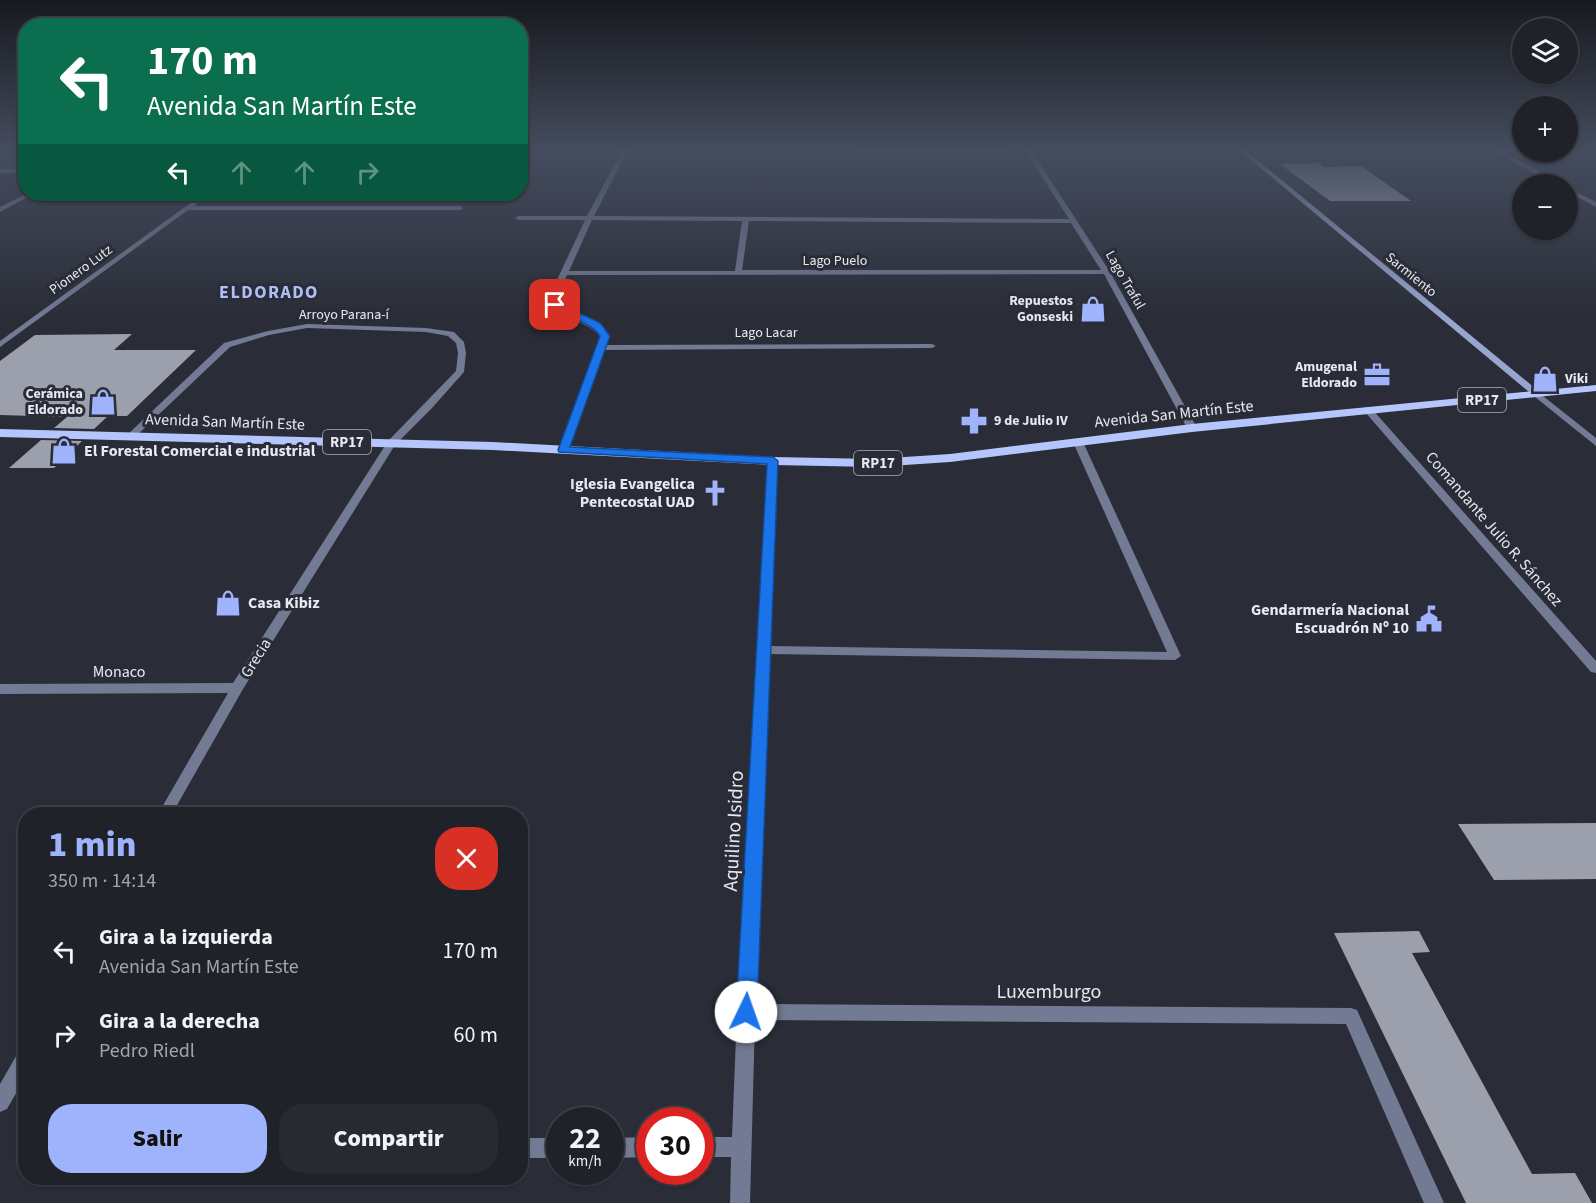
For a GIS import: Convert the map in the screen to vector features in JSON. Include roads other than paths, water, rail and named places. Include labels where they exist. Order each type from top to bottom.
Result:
[{"type":"main road","name":"Sarmiento","points":[[1309,206],[1538,395]]},
{"type":"main road","name":"Avenida San Martín Este","points":[[0,433],[392,443],[773,461],[875,463],[950,458],[1192,428],[1596,388]]},
{"type":"street","name":"Pionero Lutz","points":[[0,345],[189,206]]},
{"type":"street","points":[[563,450],[605,336],[597,326],[562,311],[555,305],[553,297],[596,206]]},
{"type":"street","name":"Lago Traful","points":[[1065,206],[1106,272],[1192,428]]},
{"type":"street","points":[[186,208],[460,207]]},
{"type":"street","points":[[518,218],[1075,221]]},
{"type":"street","points":[[738,273],[746,219]]},
{"type":"street","name":"Lago Puelo","points":[[564,273],[1106,272]]},
{"type":"street","name":"Arroyo Parana-í","points":[[131,436],[227,345],[268,333],[307,326],[426,330],[451,334],[460,342],[462,353],[460,372],[392,443]]},
{"type":"street","name":"Lago Lacar","points":[[600,348],[932,346]]},
{"type":"street","points":[[1538,395],[1596,443]]},
{"type":"street","name":"Comandante Julio R. Sánchez","points":[[1368,410],[1596,669]]},
{"type":"street","points":[[764,650],[1175,656],[1078,442]]},
{"type":"street","name":"Grecia","points":[[169,807],[237,688],[392,443]]},
{"type":"street","name":"Aquilino Isidro","points":[[740,1203],[746,1012],[773,461]]},
{"type":"street","name":"Monaco","points":[[0,689],[237,688]]},
{"type":"street","name":"Luxemburgo","points":[[746,1012],[1351,1016],[1434,1203]]},
{"type":"street","points":[[0,1102],[18,1071]]},
{"type":"street","points":[[714,1147],[742,1147]]},
{"type":"street","points":[[528,1148],[546,1148]]},
{"type":"place","name":"Repuestos Gonseski","points":[[1093,309]]},
{"type":"place","name":"Amugenal Eldorado","points":[[1377,375]]},
{"type":"place","name":"Viki","points":[[1545,379]]},
{"type":"place","name":"Cerámica Eldorado","points":[[103,402]]},
{"type":"place","name":"9 de Julio IV","points":[[974,421]]},
{"type":"place","name":"El Forestal Comercial e industrial","points":[[64,451]]},
{"type":"place","name":"Iglesia Evangelica Pentecostal UAD","points":[[715,493]]},
{"type":"place","name":"Casa Kibiz","points":[[228,603]]},
{"type":"place","name":"Gendarmería Nacional Escuadrón Nº 10","points":[[1429,619]]},
{"type":"district","name":"ELDORADO","points":[[269,292]]}]
